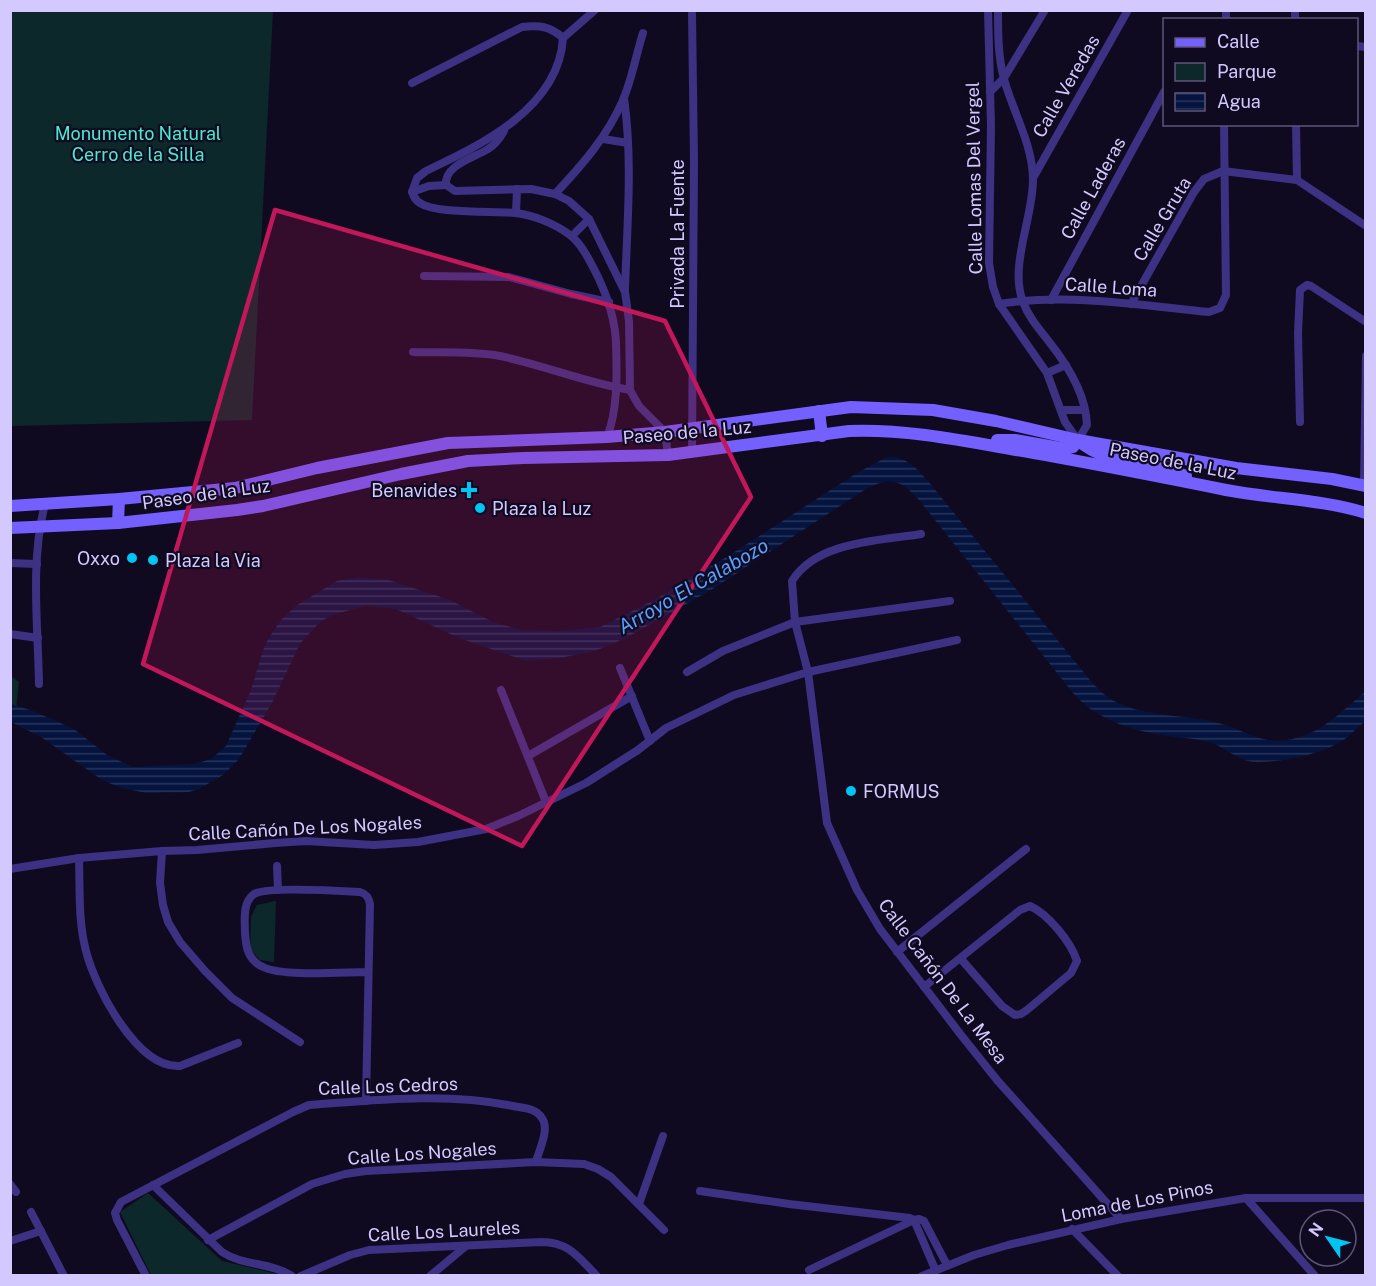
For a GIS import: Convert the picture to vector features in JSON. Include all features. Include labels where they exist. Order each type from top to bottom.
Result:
[{"type":"street","points":[[446,185],[450,171],[490,148],[505,129],[526,110],[550,80],[563,51],[563,38],[595,10]]},
{"type":"street","name":"Calle Lomas Del Vergel","points":[[988,10],[990,92],[988,263],[993,287],[999,304],[1047,373],[1065,422],[1078,440],[1087,425],[1078,387],[1066,365],[1031,319],[1022,300],[1018,280],[1033,178],[1021,126],[1004,78],[999,50],[998,10]]},
{"type":"street","points":[[990,92],[1004,78],[1045,10]]},
{"type":"street","name":"Calle Veredas","points":[[1033,178],[1128,10]]},
{"type":"street","name":"Privada La Fuente","points":[[692,14],[694,161],[692,453]]},
{"type":"street","points":[[412,83],[522,27],[536,25],[546,27],[563,38]]},
{"type":"street","points":[[555,194],[603,138],[624,98],[643,33]]},
{"type":"street","name":"Calle Laderas","points":[[1051,300],[1163,94]]},
{"type":"street","points":[[624,98],[628,143],[625,292],[629,321],[630,390],[639,406],[665,432],[668,455]]},
{"type":"street","points":[[1224,126],[1223,171],[1297,180],[1365,226]]},
{"type":"street","points":[[1296,126],[1297,180]]},
{"type":"street","points":[[505,129],[426,171],[417,178],[412,192],[422,205],[432,208],[516,213],[548,222],[572,236],[594,269],[609,302],[616,336],[615,414],[607,437]]},
{"type":"street","points":[[603,138],[628,143]]},
{"type":"street","name":"Calle Loma","points":[[999,304],[1022,300],[1051,300],[1131,304],[1209,312],[1220,308],[1226,295],[1223,171]]},
{"type":"street","name":"Calle Gruta","points":[[1131,304],[1199,184],[1210,175],[1223,171]]},
{"type":"street","points":[[412,192],[429,186],[446,185],[455,191],[531,189],[555,194],[569,201],[589,219],[625,292]]},
{"type":"street","points":[[516,213],[517,189]]},
{"type":"street","points":[[572,236],[589,219]]},
{"type":"street","points":[[423,276],[509,277],[609,302]]},
{"type":"street","points":[[1300,422],[1300,290],[1306,285],[1311,286],[1365,322]]},
{"type":"street","points":[[413,352],[482,353],[630,390]]},
{"type":"street","points":[[1365,356],[1365,486]]},
{"type":"street","points":[[1047,373],[1066,365]]},
{"type":"street","name":"Paseo de la Luz","points":[[10,506],[235,488],[317,468],[448,443],[553,440],[665,432],[870,406],[933,410],[996,421],[1078,440],[1236,468],[1332,479],[1365,486]]},
{"type":"street","points":[[1061,410],[1084,410]]},
{"type":"street","points":[[819,411],[822,436]]},
{"type":"street","name":"Paseo de la Luz","points":[[10,528],[118,523],[263,507],[345,486],[468,461],[668,455],[849,431],[902,431],[981,443],[1278,499],[1329,503],[1365,513]]},
{"type":"street","points":[[552,458],[553,440]]},
{"type":"street","points":[[981,443],[994,440],[1015,441],[1070,449],[1078,440],[1100,454],[1182,474],[1206,486]]},
{"type":"street","points":[[118,523],[119,499]]},
{"type":"street","points":[[39,684],[36,564],[39,525],[45,504]]},
{"type":"street","name":"Calle Cañón De La Mesa","points":[[921,534],[837,549],[821,556],[802,569],[792,581],[795,622],[808,672],[827,823],[857,890],[880,929],[897,952],[997,1080],[1121,1219]]},
{"type":"street","points":[[10,563],[36,564]]},
{"type":"street","points":[[687,672],[723,651],[795,622],[950,601]]},
{"type":"street","points":[[10,634],[38,638]]},
{"type":"street","name":"Calle Cañón De Los Nogales","points":[[10,869],[79,858],[306,841],[374,845],[418,842],[486,829],[586,783],[666,728],[734,695],[808,672],[957,640]]},
{"type":"street","points":[[620,668],[650,741]]},
{"type":"street","points":[[501,690],[546,802]]},
{"type":"street","points":[[528,756],[632,696]]},
{"type":"street","points":[[897,952],[1026,849]]},
{"type":"street","points":[[162,851],[160,883],[163,905],[168,922],[180,942],[232,998],[300,1042]]},
{"type":"street","points":[[79,858],[85,948],[93,977],[134,1040],[152,1057],[172,1066],[180,1066],[238,1043]]},
{"type":"street","points":[[277,866],[278,890]]},
{"type":"street","points":[[366,1101],[370,904],[367,895],[351,891],[261,891],[254,895],[245,909],[246,948],[255,963],[277,972],[368,972]]},
{"type":"street","points":[[924,987],[1020,910],[1030,906],[1045,914],[1071,948],[1077,961],[1071,973],[1027,1010],[1015,1015],[1002,1006],[961,959]]},
{"type":"street","name":"Calle Los Cedros","points":[[146,1275],[115,1213],[121,1202],[293,1112],[309,1106],[366,1101],[483,1100],[532,1110],[544,1119],[546,1126],[536,1162]]},
{"type":"street","points":[[639,1204],[663,1136]]},
{"type":"street","name":"Calle Los Nogales","points":[[208,1240],[312,1184],[329,1178],[366,1171],[536,1162],[584,1164],[598,1168],[611,1177],[664,1230]]},
{"type":"street","points":[[10,1184],[16,1192]]},
{"type":"street","points":[[153,1185],[208,1240],[232,1259],[273,1268],[292,1275]]},
{"type":"street","points":[[700,1191],[909,1218],[914,1220],[935,1269]]},
{"type":"street","points":[[1246,1198],[1315,1275]]},
{"type":"street","name":"Loma de Los Pinos","points":[[922,1275],[974,1255],[1072,1229],[1121,1219],[1246,1198],[1365,1198]]},
{"type":"street","points":[[31,1212],[63,1275]]},
{"type":"street","points":[[809,1270],[919,1219],[924,1221],[947,1265]]},
{"type":"street","points":[[1072,1229],[1118,1275]]},
{"type":"street","points":[[10,1241],[41,1231]]},
{"type":"street","name":"Calle Los Laureles","points":[[302,1275],[350,1255],[369,1250],[558,1243],[571,1250],[597,1275]]},
{"type":"street","points":[[430,1275],[466,1246]]},
{"type":"highlighted area","points":[[275,210],[665,321],[751,497],[522,846],[143,664]]},
{"type":"green space","name":"Monumento Natural Cerro de la Silla","points":[[10,11],[273,11],[252,420],[11,426]]},
{"type":"green space","points":[[11,676],[19,682],[16,709],[11,719]]},
{"type":"green space","points":[[276,901],[274,962],[260,960],[250,949],[251,917],[257,905]]},
{"type":"green space","points":[[148,1193],[222,1261],[281,1275],[151,1275],[120,1212]]},
{"type":"water","name":"Arroyo El Calabozo","points":[[887,457],[905,461],[924,476],[1090,680],[1114,701],[1153,713],[1209,721],[1262,739],[1278,741],[1300,737],[1320,728],[1365,692],[1365,721],[1345,739],[1326,749],[1291,759],[1257,762],[1239,758],[1212,743],[1138,730],[1113,722],[1091,709],[1073,693],[919,500],[901,484],[889,481],[866,489],[711,590],[626,638],[595,651],[560,658],[526,661],[459,638],[396,609],[366,606],[335,614],[315,627],[300,644],[272,703],[239,759],[223,775],[189,792],[147,793],[121,788],[102,780],[41,737],[11,722],[11,704],[74,729],[107,755],[133,767],[194,764],[211,759],[226,746],[251,690],[268,639],[281,620],[297,605],[337,581],[358,577],[389,580],[450,600],[493,622],[522,630],[560,631],[600,627],[654,600],[733,553],[857,473]]},
{"type":"place","name":"Benavides","points":[[469,490]]},
{"type":"place","name":"Plaza la Luz","points":[[480,508]]},
{"type":"place","name":"Oxxo","points":[[132,558]]},
{"type":"place","name":"Plaza la Via","points":[[153,560]]},
{"type":"place","name":"FORMUS","points":[[851,791]]}]
